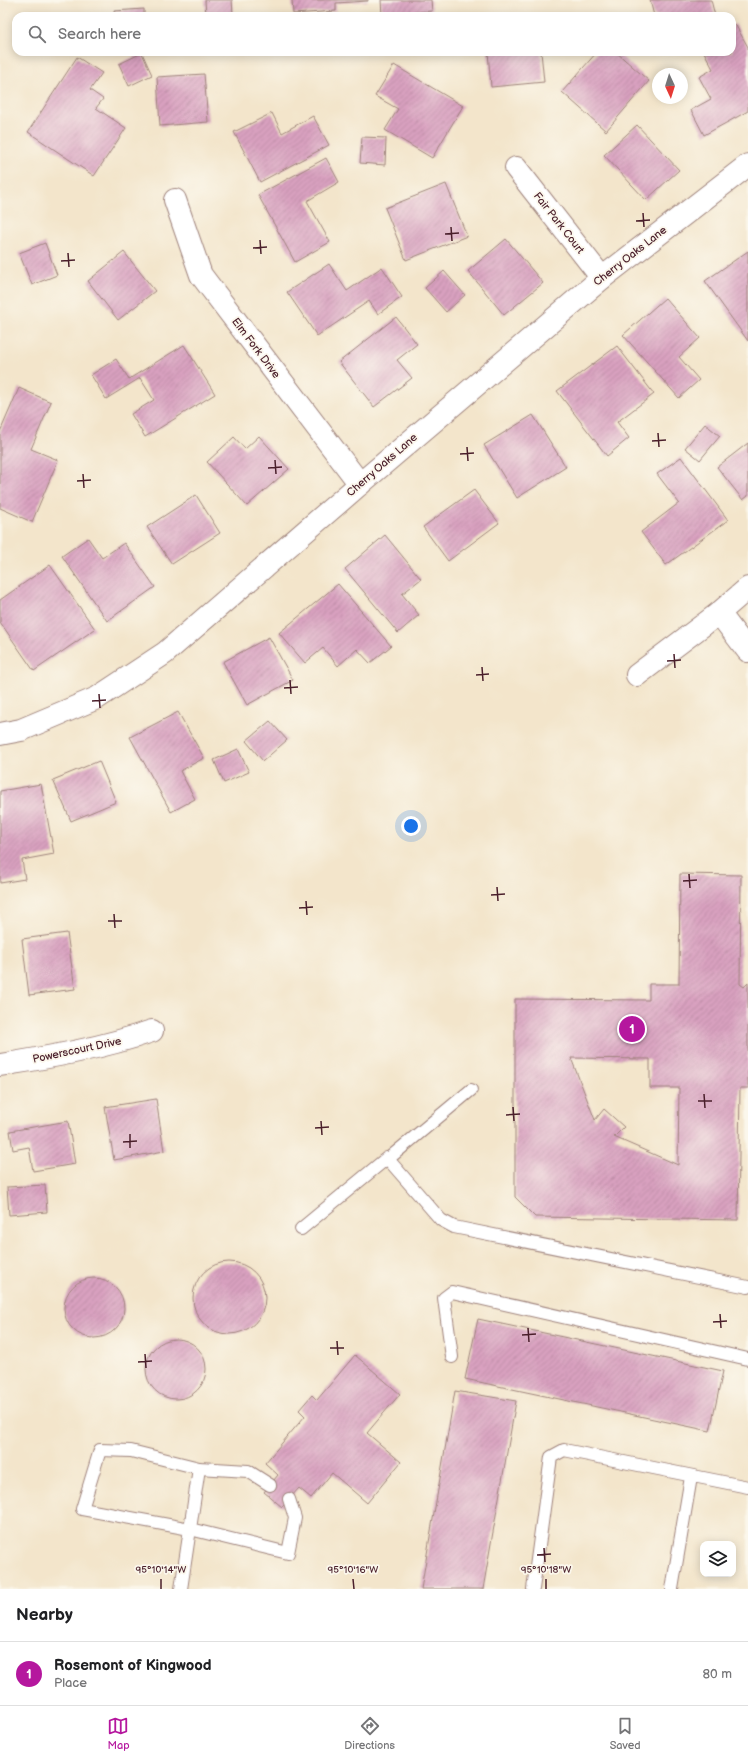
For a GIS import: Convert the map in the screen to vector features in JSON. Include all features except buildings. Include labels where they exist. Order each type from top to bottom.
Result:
[{"type":"street","name":"Cherry Oaks Lane","points":[[0,734],[21,730],[97,698],[165,653],[360,484],[602,278],[748,165]]},
{"type":"street","name":"Fair Park Court","points":[[516,168],[602,278]]},
{"type":"street","name":"Elm Fork Drive","points":[[175,200],[201,275],[360,484]]},
{"type":"street","points":[[637,674],[719,614],[748,588]]},
{"type":"street","points":[[719,614],[748,651]]},
{"type":"street","name":"Powerscourt Drive","points":[[0,1065],[58,1056],[113,1044],[152,1031]]},
{"type":"lane","points":[[301,1229],[472,1090]]},
{"type":"lane","points":[[388,1159],[441,1220],[454,1227],[748,1286]]},
{"type":"lane","points":[[452,1357],[444,1298],[452,1292],[748,1359]]},
{"type":"lane","points":[[270,1485],[248,1471],[199,1468],[131,1451],[100,1450],[82,1509],[190,1530],[288,1553],[295,1518],[289,1500]]},
{"type":"lane","points":[[533,1589],[551,1457],[564,1450],[748,1488]]},
{"type":"lane","points":[[181,1589],[199,1468]]},
{"type":"lane","points":[[672,1589],[691,1476]]},
{"type":"place","name":"Rosemont of Kingwood","points":[[632,1029]]}]
